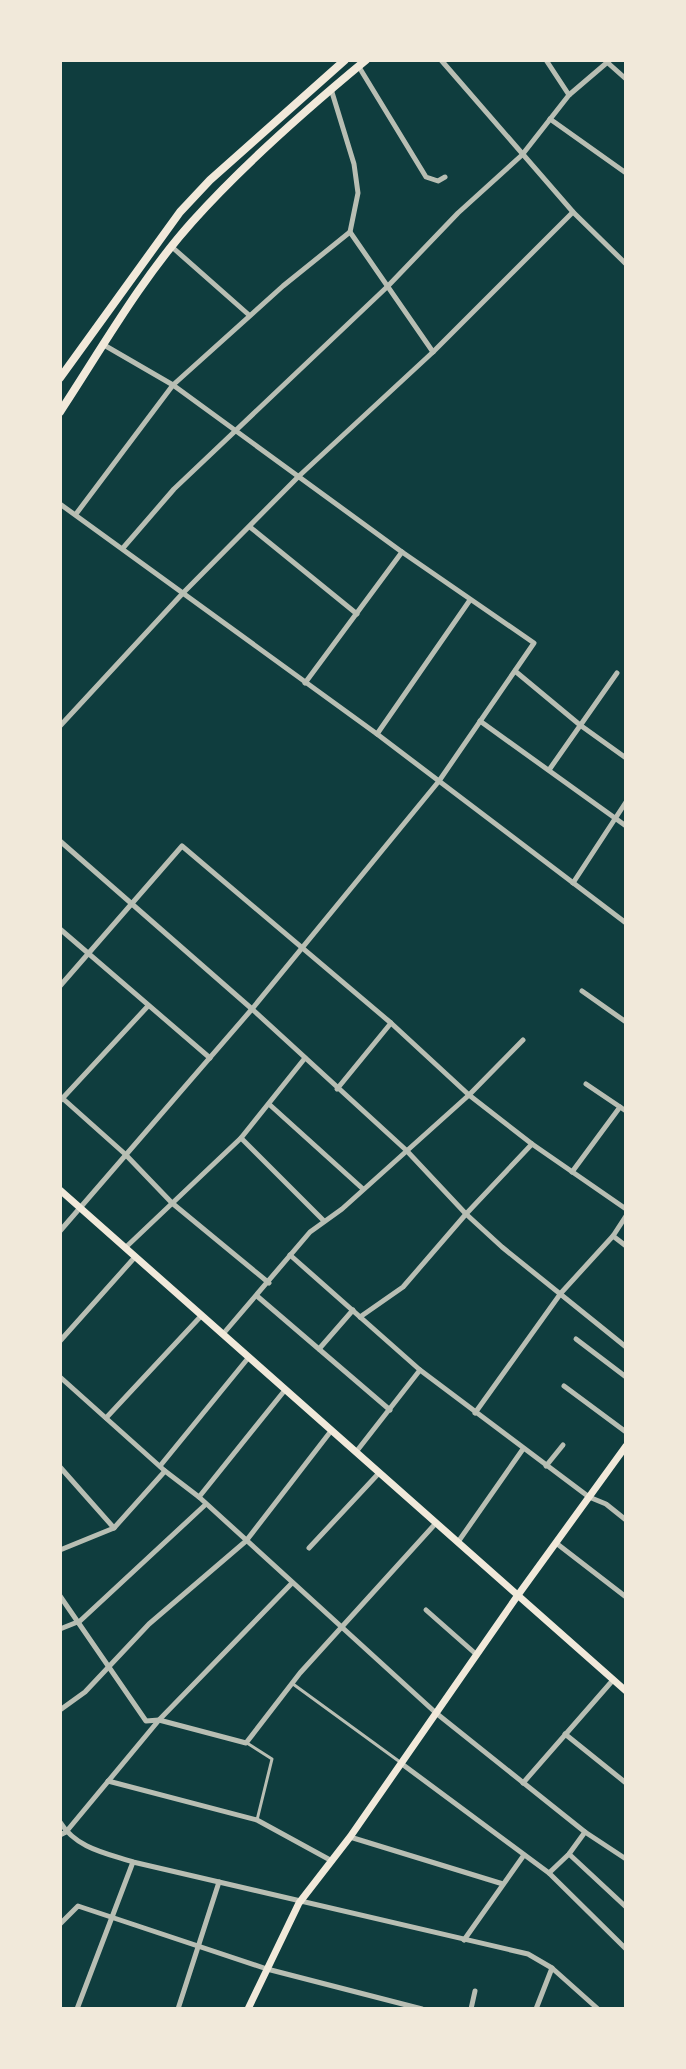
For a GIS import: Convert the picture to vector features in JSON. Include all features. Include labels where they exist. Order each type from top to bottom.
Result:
[{"type":"main road","points":[[60,378],[180,212],[210,180],[345,60]]},
{"type":"main road","points":[[60,412],[172,247],[219,194],[362,63]]},
{"type":"main road","points":[[60,1190],[626,1691]]},
{"type":"main road","points":[[248,2009],[299,1903],[350,1837],[626,1446]]},
{"type":"street","points":[[441,60],[573,212],[625,259]]},
{"type":"street","points":[[546,60],[569,95]]},
{"type":"street","points":[[123,548],[174,489],[388,286],[458,213],[522,155],[569,95],[609,61],[626,79]]},
{"type":"street","points":[[362,63],[426,177],[438,181],[445,177]]},
{"type":"street","points":[[76,514],[173,385],[250,315],[350,232],[358,193],[354,164],[331,89]]},
{"type":"street","points":[[550,119],[626,173]]},
{"type":"street","points":[[60,726],[183,593],[299,476],[433,352],[573,212]]},
{"type":"street","points":[[350,232],[433,352]]},
{"type":"street","points":[[172,247],[250,315]]},
{"type":"street","points":[[60,1231],[252,1009],[439,781],[534,643],[402,552],[173,385],[104,345]]},
{"type":"street","points":[[60,504],[377,734],[626,923]]},
{"type":"street","points":[[250,527],[357,614]]},
{"type":"street","points":[[305,683],[402,552]]},
{"type":"street","points":[[377,734],[470,600]]},
{"type":"street","points":[[515,671],[580,725],[626,758]]},
{"type":"street","points":[[549,771],[617,673]]},
{"type":"street","points":[[480,721],[626,826]]},
{"type":"street","points":[[573,883],[626,803]]},
{"type":"street","points":[[60,841],[252,1009],[406,1150],[502,1247],[626,1347]]},
{"type":"street","points":[[60,986],[182,846],[391,1023],[469,1095],[532,1144],[626,1209]]},
{"type":"street","points":[[60,929],[210,1058]]},
{"type":"street","points":[[582,991],[626,1022]]},
{"type":"street","points":[[148,1006],[61,1098],[125,1154],[172,1203],[269,1283]]},
{"type":"street","points":[[337,1089],[391,1023]]},
{"type":"street","points":[[223,1334],[310,1232],[469,1095],[523,1040]]},
{"type":"street","points":[[125,1248],[241,1138],[305,1058]]},
{"type":"street","points":[[586,1084],[626,1111]]},
{"type":"street","points":[[270,1105],[363,1189]]},
{"type":"street","points":[[572,1172],[620,1107]]},
{"type":"street","points":[[241,1138],[324,1221]]},
{"type":"street","points":[[360,1317],[403,1287],[532,1144]]},
{"type":"street","points":[[475,1413],[561,1293],[613,1236],[626,1216]]},
{"type":"street","points":[[613,1236],[626,1246]]},
{"type":"street","points":[[290,1255],[420,1370],[546,1466],[626,1520]]},
{"type":"street","points":[[60,1341],[135,1257]]},
{"type":"street","points":[[257,1296],[390,1410]]},
{"type":"street","points":[[319,1349],[353,1310]]},
{"type":"street","points":[[106,1418],[202,1315]]},
{"type":"street","points":[[576,1339],[626,1377]]},
{"type":"street","points":[[60,1550],[114,1528],[249,1357]]},
{"type":"street","points":[[356,1452],[420,1370]]},
{"type":"street","points":[[60,1377],[199,1497],[436,1713],[585,1832],[626,1859]]},
{"type":"street","points":[[564,1386],[626,1432]]},
{"type":"street","points":[[199,1497],[285,1390]]},
{"type":"street","points":[[60,1710],[85,1692],[149,1624],[246,1541],[332,1431]]},
{"type":"street","points":[[546,1466],[563,1445]]},
{"type":"street","points":[[458,1542],[523,1449]]},
{"type":"street","points":[[60,1467],[114,1528]]},
{"type":"street","points":[[309,1548],[379,1473]]},
{"type":"street","points":[[60,1629],[80,1621],[205,1505]]},
{"type":"street","points":[[60,1596],[146,1721],[159,1720],[246,1743],[300,1673],[436,1523]]},
{"type":"street","points":[[556,1543],[626,1597]]},
{"type":"street","points":[[63,1833],[159,1720],[292,1583]]},
{"type":"street","points":[[426,1610],[477,1655]]},
{"type":"street","points":[[523,1783],[613,1680]]},
{"type":"street","points":[[565,1734],[626,1783]]},
{"type":"street","points":[[402,1764],[549,1873],[626,1949]]},
{"type":"street","points":[[108,1781],[257,1820],[332,1861]]},
{"type":"street","points":[[60,1822],[63,1833],[86,1847],[133,1862],[528,1954],[552,1968],[598,2009]]},
{"type":"street","points":[[549,1873],[569,1854],[585,1832]]},
{"type":"street","points":[[350,1837],[503,1884]]},
{"type":"street","points":[[569,1854],[626,1907]]},
{"type":"street","points":[[464,1940],[524,1855]]},
{"type":"street","points":[[77,2009],[133,1862]]},
{"type":"street","points":[[178,2009],[219,1882]]},
{"type":"street","points":[[60,1924],[78,1906],[267,1969],[422,2009]]},
{"type":"street","points":[[536,2009],[552,1968]]},
{"type":"street","points":[[471,2009],[475,1991]]},
{"type":"lane","points":[[293,1684],[402,1764]]},
{"type":"lane","points":[[246,1743],[272,1759],[257,1820]]}]
